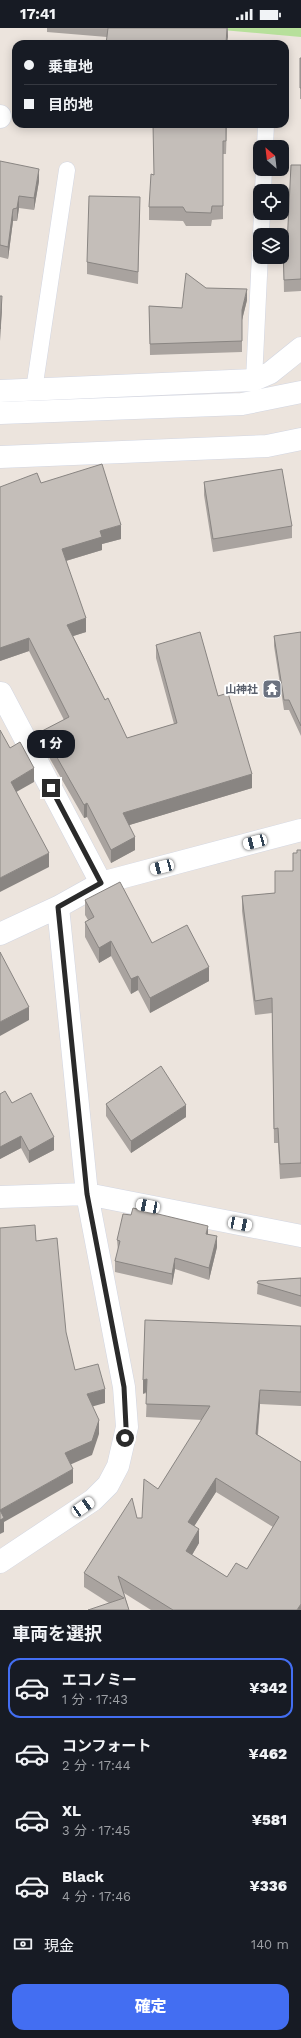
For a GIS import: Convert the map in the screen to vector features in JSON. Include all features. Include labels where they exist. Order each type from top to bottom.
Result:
[{"type":"street","points":[[0,391],[254,380],[270,373],[301,348]]},
{"type":"street","points":[[0,413],[242,404],[301,392]]},
{"type":"street","points":[[0,457],[267,446],[301,440]]},
{"type":"street","points":[[1,693],[101,883]]},
{"type":"street","points":[[0,934],[58,907],[101,883],[301,830]]},
{"type":"street","points":[[0,1562],[93,1500],[108,1485],[118,1466],[123,1448],[126,1427],[124,1387],[87,1194],[58,907]]},
{"type":"street","points":[[0,1197],[87,1194],[301,1236]]},
{"type":"lane","points":[[265,140],[266,128]]},
{"type":"lane","points":[[34,390],[67,170]]},
{"type":"lane","points":[[254,380],[260,264]]},
{"type":"green space","points":[[200,28],[301,28],[301,37]]},
{"type":"building","points":[[108,28],[227,28],[226,40],[106,40]]},
{"type":"building","points":[[301,58],[301,88],[300,88]]},
{"type":"building","points":[[153,128],[226,128],[226,141],[223,141],[223,206],[212,206],[211,213],[186,212],[183,207],[149,207],[151,174],[154,175]]},
{"type":"building","points":[[0,161],[39,169],[34,198],[19,196],[17,208],[13,209],[8,247],[0,245]]},
{"type":"building","points":[[291,165],[301,165],[301,279],[284,280],[284,264],[289,264]]},
{"type":"building","points":[[89,196],[140,197],[138,272],[87,262]]},
{"type":"building","points":[[186,273],[206,288],[247,289],[242,310],[242,341],[150,344],[149,306],[182,308]]},
{"type":"building","points":[[0,296],[2,296],[0,329]]},
{"type":"building","points":[[102,464],[121,525],[100,531],[102,537],[62,549],[86,618],[67,625],[105,700],[108,698],[127,738],[177,723],[156,645],[200,632],[218,696],[228,693],[252,774],[123,813],[135,837],[111,850],[87,803],[84,805],[42,731],[69,717],[29,638],[0,648],[0,487],[37,473],[41,483]]},
{"type":"building","points":[[282,469],[292,526],[213,539],[204,482]]},
{"type":"building","points":[[301,632],[301,726],[289,700],[284,700],[274,636]]},
{"type":"building","points":[[0,730],[10,748],[20,742],[34,768],[11,782],[49,853],[0,878]]},
{"type":"building","points":[[297,850],[301,850],[301,1163],[280,1164],[278,1128],[274,1129],[272,998],[255,1001],[242,896],[275,893],[275,871],[293,871],[293,853],[297,853]]},
{"type":"building","points":[[120,882],[152,943],[187,925],[209,967],[150,998],[138,976],[131,979],[111,941],[99,948],[85,922],[94,917],[85,900]]},
{"type":"building","points":[[0,952],[29,1007],[0,1022]]},
{"type":"building","points":[[161,1066],[186,1105],[131,1141],[106,1104]]},
{"type":"building","points":[[5,1091],[12,1103],[31,1093],[54,1137],[29,1151],[21,1136],[0,1147],[0,1094]]},
{"type":"building","points":[[133,1208],[208,1226],[206,1234],[217,1236],[209,1268],[175,1258],[172,1274],[115,1261],[120,1241],[117,1240],[123,1214],[131,1215]]},
{"type":"building","points":[[35,1225],[36,1241],[57,1238],[66,1332],[75,1370],[98,1364],[105,1389],[87,1394],[99,1420],[92,1441],[65,1453],[73,1469],[0,1510],[0,1228]]},
{"type":"building","points":[[301,1278],[301,1296],[257,1283],[258,1281]]},
{"type":"building","points":[[145,1320],[301,1326],[301,1392],[260,1390],[256,1434],[301,1462],[301,1604],[297,1610],[173,1610],[118,1576],[129,1610],[88,1610],[124,1598],[84,1573],[132,1498],[137,1518],[142,1518],[144,1479],[158,1489],[210,1406],[146,1404],[147,1379],[143,1380]],"holes":[[[216,1478],[279,1517],[247,1569],[236,1563],[227,1577],[186,1551],[199,1529],[188,1522]]]},
{"type":"building","points":[[0,1510],[4,1518],[0,1520]]},
{"type":"place","name":"山神社","points":[[272,689]]},
{"type":"route","points":[[51,788],[101,883],[58,907],[87,1194],[124,1387],[126,1427],[125,1438]]}]
